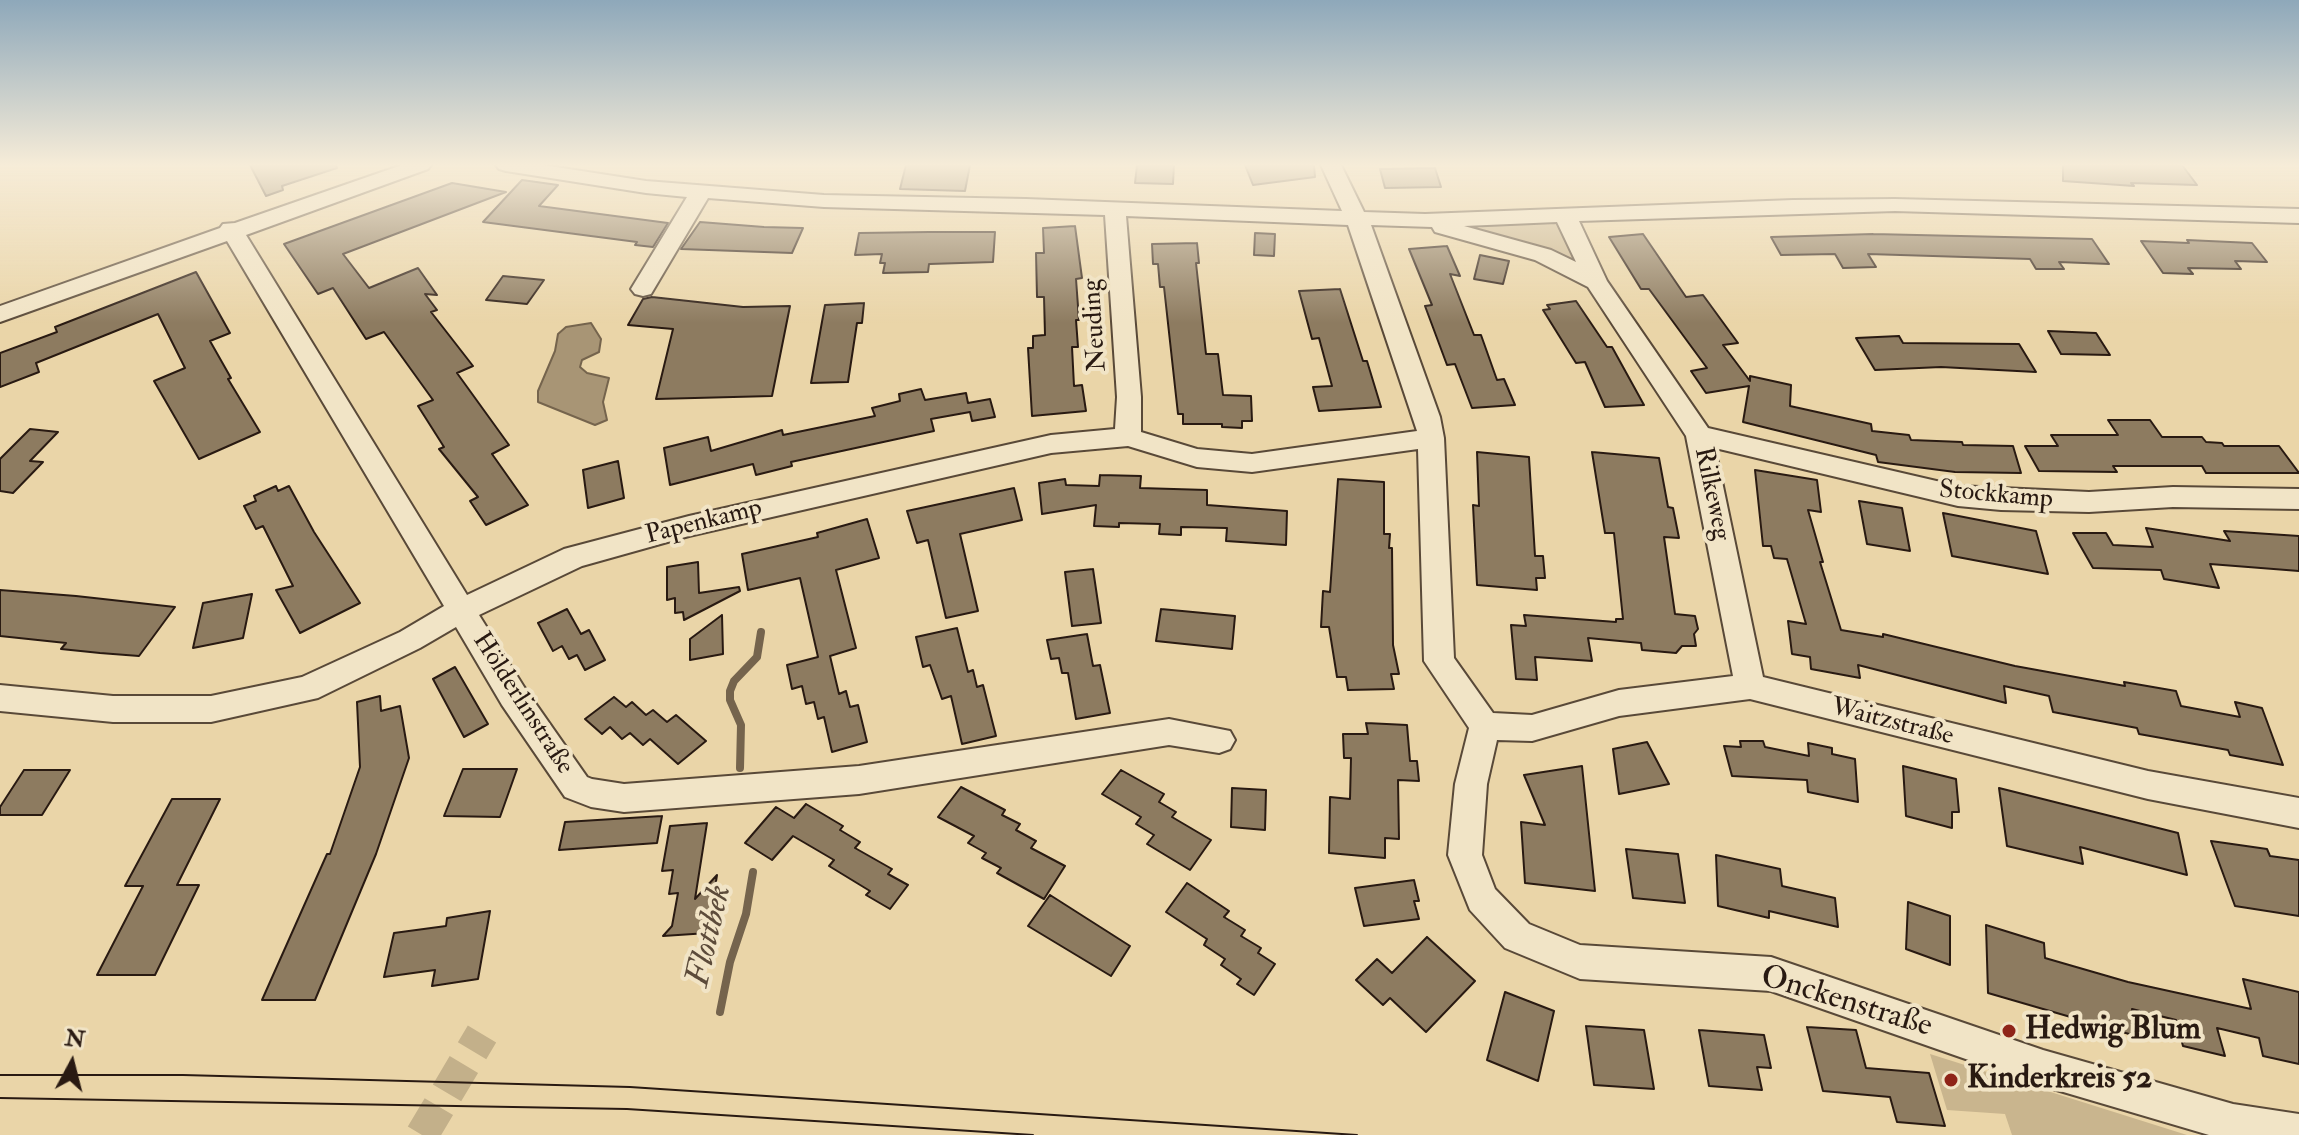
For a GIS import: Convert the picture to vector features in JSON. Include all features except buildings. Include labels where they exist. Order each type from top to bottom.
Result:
[{"type":"street","points":[[0,314],[264,218]]},
{"type":"street","points":[[643,289],[685,218]]},
{"type":"street","name":"Neuding","points":[[1116,218],[1129,397],[1128,437]]},
{"type":"street","points":[[1355,218],[1366,239],[1427,417],[1431,438],[1439,661],[1485,726]]},
{"type":"street","points":[[1372,218],[1425,221],[1496,218]]},
{"type":"street","name":"Rilkeweg","points":[[1566,218],[1596,282],[1699,435],[1750,686]]},
{"type":"street","name":"Rilkeweg","points":[[1425,221],[1543,255],[1596,282]]},
{"type":"street","name":"Hölderlinstraße","points":[[231,229],[462,610],[566,776],[576,787],[607,797],[624,798],[859,780],[1169,732],[1219,740]]},
{"type":"street","name":"Stockkamp","points":[[1699,435],[1958,496],[2089,502],[2173,497],[2299,499]]},
{"type":"street","name":"Papenkamp","points":[[0,698],[113,709],[211,709],[307,689],[574,557],[678,529],[1051,444],[1128,437],[1197,458],[1252,463],[1431,438]]},
{"type":"street","name":"Waitzstraße","points":[[1485,726],[1532,728],[1619,703],[1750,686],[2148,785],[2299,813]]},
{"type":"street","name":"Onckenstraße","points":[[1485,726],[1471,784],[1465,855],[1482,899],[1517,936],[1580,962],[1771,974],[2043,1068],[2233,1123],[2299,1133]]},
{"type":"shaded area","points":[[1488,225],[1561,226],[1578,263],[1474,230]]},
{"type":"shaded area","points":[[591,323],[601,339],[599,352],[582,360],[580,367],[587,373],[609,378],[603,402],[607,420],[595,425],[538,402],[538,391],[555,351],[558,334],[566,327]]},
{"type":"shaded area","points":[[1930,1054],[2187,1135],[2012,1135],[2005,1114],[1947,1110]]},
{"type":"waterway","name":"Flottbek","points":[[740,768],[741,725],[730,700],[730,691],[734,681],[757,657],[761,632]]},
{"type":"waterway","name":"Flottbek","points":[[720,1012],[730,962],[746,914],[753,872]]},
{"type":"tunnel","points":[[422,1135],[482,1034]]},
{"type":"tram line","points":[[0,1075],[183,1075],[630,1087],[1357,1135]]},
{"type":"tram line","points":[[0,1098],[627,1109],[1033,1135]]},
{"type":"place","name":"Hedwig Blum","points":[[2009,1031]]},
{"type":"place","name":"Kinderkreis 52","points":[[1951,1080]]}]
